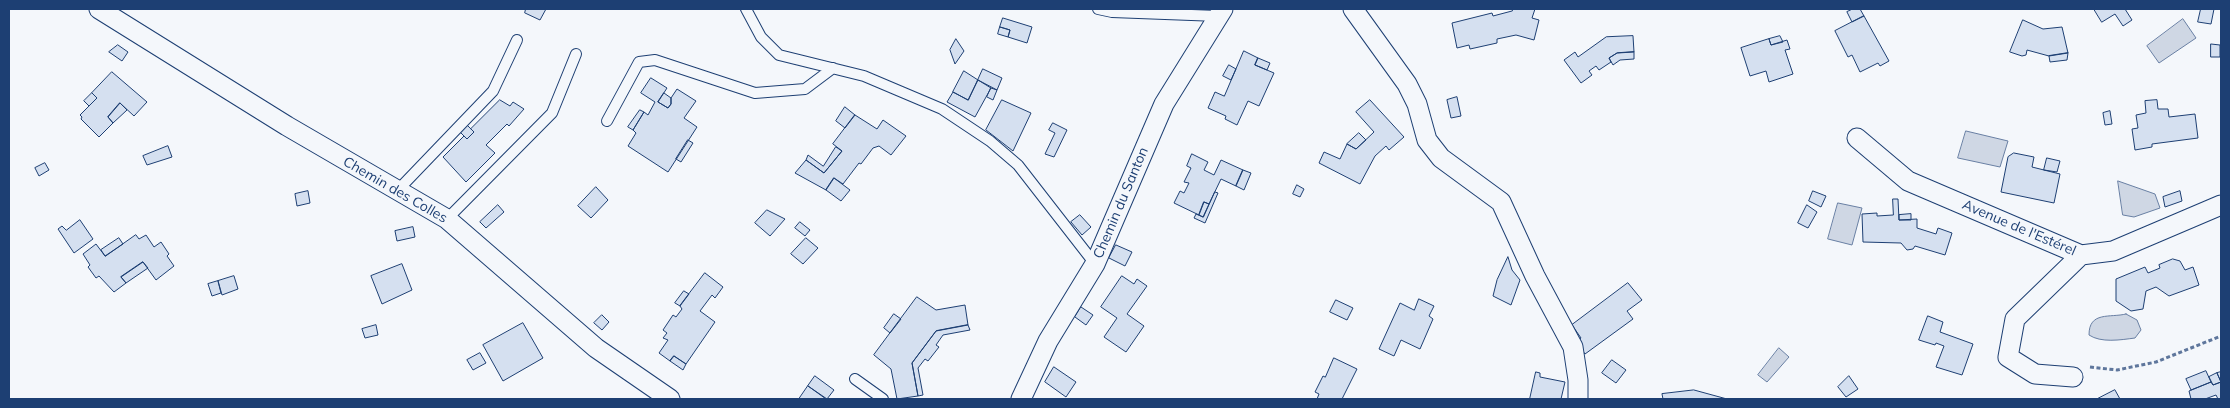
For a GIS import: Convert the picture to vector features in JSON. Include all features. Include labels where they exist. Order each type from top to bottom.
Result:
[{"type":"street","name":"Chemin des Colles","points":[[99,9],[329,151],[447,219],[596,348],[670,399]]},
{"type":"street","points":[[1353,9],[1407,84],[1418,104],[1428,140],[1440,158],[1501,202],[1535,276],[1573,347],[1578,380],[1578,399]]},
{"type":"street","name":"Chemin du Santon","points":[[1021,399],[1048,340],[1095,264],[1164,104],[1221,12]]},
{"type":"street","name":"Avenue de l'Estérel","points":[[1857,138],[1908,181],[2081,255],[2113,252],[2221,205]]},
{"type":"street","points":[[2073,377],[2035,374],[2008,357],[2015,319],[2081,255]]},
{"type":"lane","points":[[746,9],[761,37],[779,55],[864,76],[942,109],[990,141],[1018,165],[1095,264]]},
{"type":"lane","points":[[1098,9],[1112,12],[1221,12]]},
{"type":"lane","points":[[398,190],[493,91],[517,40]]},
{"type":"lane","points":[[447,219],[552,114],[576,54]]},
{"type":"lane","points":[[608,121],[639,62],[655,60],[755,93],[805,89],[833,68]]},
{"type":"lane","points":[[855,379],[883,399]]},
{"type":"path","points":[[2073,377],[2088,367],[2117,370],[2156,362],[2221,336]]},
{"type":"shaded area","points":[[2183,19],[2196,38],[2159,63],[2147,46]]},
{"type":"shaded area","points":[[1966,131],[2008,141],[2000,167],[1958,158]]},
{"type":"shaded area","points":[[2118,181],[2155,194],[2160,208],[2134,217],[2123,215]]},
{"type":"shaded area","points":[[1838,203],[1862,208],[1852,245],[1828,239]]},
{"type":"shaded area","points":[[2126,314],[2137,320],[2141,330],[2135,338],[2105,340],[2089,335],[2090,327],[2096,319]]},
{"type":"shaded area","points":[[1779,348],[1789,357],[1767,382],[1758,375]]},
{"type":"building","points":[[526,9],[546,9],[540,20],[525,13]]},
{"type":"building","points":[[1513,9],[1535,9],[1532,18],[1539,20],[1534,40],[1516,35],[1497,39],[1497,43],[1470,49],[1469,45],[1457,48],[1452,23],[1492,13],[1493,16],[1512,11]]},
{"type":"building","points":[[1853,9],[1860,9],[1864,16],[1852,22],[1847,12]]},
{"type":"building","points":[[2094,9],[2125,9],[2132,20],[2123,26],[2115,14],[2102,22]]},
{"type":"building","points":[[2201,9],[2214,9],[2211,24],[2198,22]]},
{"type":"building","points":[[1864,16],[1889,61],[1880,66],[1878,63],[1860,72],[1852,55],[1848,57],[1835,31]]},
{"type":"building","points":[[1003,18],[1032,27],[1027,43],[1008,37],[1010,30],[1000,27]]},
{"type":"building","points":[[2023,20],[2043,29],[2062,27],[2068,53],[2049,56],[2027,50],[2026,55],[2022,56],[2010,52]]},
{"type":"building","points":[[1000,27],[1010,30],[1008,37],[998,34]]},
{"type":"building","points":[[1633,36],[1634,52],[1617,53],[1609,58],[1611,62],[1599,70],[1596,66],[1589,71],[1592,75],[1581,83],[1564,60],[1575,52],[1578,57],[1606,37]]},
{"type":"building","points":[[1780,36],[1783,42],[1771,45],[1769,39]]},
{"type":"building","points":[[956,39],[964,51],[955,64],[950,50]]},
{"type":"building","points":[[1769,39],[1771,45],[1787,40],[1790,49],[1785,50],[1793,74],[1769,82],[1766,71],[1750,76],[1741,48]]},
{"type":"building","points":[[2211,44],[2220,45],[2220,57],[2211,57]]},
{"type":"building","points":[[118,45],[128,52],[122,61],[109,52]]},
{"type":"building","points":[[1244,51],[1258,58],[1255,65],[1274,73],[1259,106],[1248,101],[1237,125],[1225,119],[1226,116],[1208,108],[1215,92],[1224,96]]},
{"type":"building","points":[[1634,52],[1634,59],[1620,60],[1613,65],[1609,58],[1617,53]]},
{"type":"building","points":[[2068,53],[2067,60],[2050,62],[2049,56]]},
{"type":"building","points":[[1258,58],[1270,63],[1267,70],[1255,65]]},
{"type":"building","points":[[1229,65],[1236,69],[1231,80],[1223,76]]},
{"type":"building","points":[[983,69],[1002,78],[997,90],[978,80]]},
{"type":"building","points":[[964,71],[978,80],[968,100],[953,92]]},
{"type":"building","points":[[112,72],[147,102],[134,116],[120,103],[108,117],[113,123],[99,137],[81,119],[80,115],[97,98],[92,93]]},
{"type":"building","points":[[651,78],[667,88],[658,102],[668,108],[671,104],[671,98],[677,89],[696,101],[684,118],[697,127],[668,172],[628,146],[636,133],[633,130],[644,112],[648,115],[655,102],[641,93]]},
{"type":"building","points":[[978,80],[991,88],[975,117],[947,102],[953,92],[968,100]]},
{"type":"building","points":[[991,88],[997,90],[993,100],[987,97]]},
{"type":"building","points":[[92,93],[97,98],[89,106],[84,101]]},
{"type":"building","points":[[664,93],[671,98],[671,104],[668,108],[658,102]]},
{"type":"building","points":[[1457,97],[1461,116],[1451,118],[1447,100]]},
{"type":"building","points":[[500,100],[510,106],[513,102],[524,109],[509,126],[507,124],[486,145],[495,153],[466,182],[443,157],[464,136],[467,139],[474,132],[471,129]]},
{"type":"building","points":[[1002,100],[1031,113],[1013,151],[986,130]]},
{"type":"building","points":[[1370,100],[1404,137],[1389,150],[1386,146],[1375,156],[1360,184],[1319,163],[1324,152],[1340,159],[1347,144],[1356,149],[1374,132],[1356,112]]},
{"type":"building","points":[[2157,100],[2158,109],[2168,109],[2169,117],[2195,114],[2198,138],[2152,144],[2152,147],[2135,150],[2132,129],[2138,128],[2136,115],[2146,113],[2145,101]]},
{"type":"building","points":[[120,103],[127,110],[113,123],[108,117]]},
{"type":"building","points":[[845,107],[855,115],[845,128],[836,121]]},
{"type":"building","points":[[640,110],[644,112],[633,130],[628,127]]},
{"type":"building","points":[[2110,111],[2112,124],[2105,125],[2103,113]]},
{"type":"building","points":[[855,115],[877,129],[883,120],[906,136],[891,155],[879,146],[873,148],[843,184],[834,178],[826,190],[795,173],[806,160],[824,173],[842,151],[833,144]]},
{"type":"building","points":[[1053,123],[1067,130],[1054,157],[1045,154],[1055,133],[1049,130]]},
{"type":"building","points":[[467,125],[474,132],[467,139],[460,132]]},
{"type":"building","points":[[1359,133],[1366,140],[1356,149],[1347,144]]},
{"type":"building","points":[[688,140],[693,143],[681,162],[676,159]]},
{"type":"building","points":[[168,146],[172,157],[147,165],[143,156]]},
{"type":"building","points":[[836,147],[842,151],[824,173],[806,160],[808,155],[823,166]]},
{"type":"building","points":[[2014,153],[2034,157],[2032,167],[2060,174],[2054,203],[2001,192],[2008,157]]},
{"type":"building","points":[[1192,154],[1208,162],[1204,170],[1214,175],[1221,160],[1243,170],[1236,186],[1221,179],[1209,204],[1204,202],[1199,215],[1174,203],[1180,191],[1184,193],[1189,183],[1184,182],[1191,168],[1187,166]]},
{"type":"building","points":[[2047,158],[2060,161],[2057,172],[2044,170]]},
{"type":"building","points":[[45,163],[49,170],[39,176],[35,168]]},
{"type":"building","points":[[1243,170],[1251,173],[1244,190],[1236,186]]},
{"type":"building","points":[[834,178],[850,190],[841,201],[826,190]]},
{"type":"building","points":[[1297,185],[1304,189],[1300,197],[1293,194]]},
{"type":"building","points":[[596,187],[608,200],[591,218],[578,206]]},
{"type":"building","points":[[308,191],[310,203],[297,206],[295,194]]},
{"type":"building","points":[[1813,191],[1826,196],[1821,207],[1809,201]]},
{"type":"building","points":[[2180,191],[2182,201],[2165,207],[2163,197]]},
{"type":"building","points":[[1215,192],[1218,193],[1205,223],[1194,218],[1196,214],[1203,217]]},
{"type":"building","points":[[1893,199],[1898,199],[1899,220],[1917,219],[1917,228],[1936,234],[1938,228],[1952,233],[1945,255],[1915,246],[1913,249],[1907,250],[1901,243],[1863,242],[1862,214],[1877,213],[1877,216],[1893,215]]},
{"type":"building","points":[[1204,202],[1209,204],[1203,217],[1199,215]]},
{"type":"building","points":[[498,205],[504,212],[486,228],[480,222]]},
{"type":"building","points":[[1807,205],[1817,212],[1808,228],[1798,223]]},
{"type":"building","points":[[767,210],[785,219],[770,236],[755,223]]},
{"type":"building","points":[[1911,214],[1911,220],[1899,220],[1899,215]]},
{"type":"building","points":[[1080,215],[1091,227],[1082,235],[1071,222]]},
{"type":"building","points":[[80,220],[93,239],[74,253],[58,229],[62,226],[66,230]]},
{"type":"building","points":[[800,222],[810,230],[805,236],[795,228]]},
{"type":"building","points":[[413,227],[415,237],[397,241],[395,231]]},
{"type":"building","points":[[136,235],[139,239],[146,235],[154,247],[161,242],[174,266],[156,280],[143,262],[121,277],[126,283],[114,292],[99,276],[96,278],[88,267],[90,265],[83,254],[96,244],[105,256]]},
{"type":"building","points":[[119,238],[123,244],[105,256],[101,250]]},
{"type":"building","points":[[806,238],[818,248],[803,264],[791,254]]},
{"type":"building","points":[[1116,245],[1132,252],[1125,266],[1109,258]]},
{"type":"building","points":[[1508,257],[1512,270],[1520,280],[1511,305],[1493,296],[1497,280]]},
{"type":"building","points":[[2173,259],[2180,261],[2185,270],[2193,267],[2199,285],[2169,296],[2156,287],[2146,291],[2143,309],[2131,311],[2116,301],[2116,279],[2145,267],[2148,273],[2160,268],[2159,265]]},
{"type":"building","points":[[143,262],[148,268],[126,283],[121,277]]},
{"type":"building","points":[[402,264],[412,290],[382,304],[371,276]]},
{"type":"building","points":[[705,273],[723,287],[715,298],[712,295],[700,311],[715,322],[686,364],[674,356],[670,361],[659,353],[668,340],[663,338],[667,333],[663,330],[673,315],[676,317],[682,309],[680,306]]},
{"type":"building","points":[[234,276],[238,289],[222,295],[218,281]]},
{"type":"building","points":[[1122,276],[1134,284],[1137,279],[1147,286],[1127,314],[1144,326],[1126,352],[1104,337],[1117,318],[1101,307]]},
{"type":"building","points":[[218,281],[221,293],[212,296],[208,284]]},
{"type":"building","points":[[1628,283],[1642,300],[1627,311],[1633,319],[1585,354],[1576,342],[1581,338],[1572,325]]},
{"type":"building","points":[[684,291],[689,294],[680,306],[675,303]]},
{"type":"building","points":[[917,297],[936,310],[965,305],[968,325],[936,331],[912,363],[918,396],[897,399],[891,369],[874,355]]},
{"type":"building","points":[[1419,299],[1434,306],[1429,316],[1433,319],[1420,349],[1401,340],[1394,356],[1379,349],[1400,303],[1414,310]]},
{"type":"building","points":[[1336,300],[1353,308],[1347,320],[1330,312]]},
{"type":"building","points":[[1081,307],[1093,315],[1086,325],[1075,317]]},
{"type":"building","points":[[894,314],[901,319],[890,333],[884,328]]},
{"type":"building","points":[[602,315],[609,322],[602,330],[594,323]]},
{"type":"building","points":[[1928,316],[1943,322],[1940,332],[1973,344],[1962,375],[1936,367],[1944,346],[1919,340]]},
{"type":"building","points":[[523,323],[543,358],[503,381],[483,345]]},
{"type":"building","points":[[376,325],[378,335],[365,338],[362,329]]},
{"type":"building","points":[[968,325],[970,330],[943,335],[936,345],[939,347],[928,361],[925,359],[918,368],[923,395],[918,396],[912,363],[936,331]]},
{"type":"building","points":[[480,353],[486,363],[473,370],[467,360]]},
{"type":"building","points":[[674,356],[686,364],[683,370],[670,361]]},
{"type":"building","points":[[1334,358],[1357,369],[1342,399],[1317,399],[1319,394],[1315,392]]},
{"type":"building","points":[[1612,360],[1626,370],[1616,383],[1602,373]]},
{"type":"building","points":[[1054,367],[1076,382],[1066,397],[1045,382]]},
{"type":"building","points":[[2206,371],[2211,382],[2191,390],[2186,379]]},
{"type":"building","points":[[1536,372],[1540,373],[1540,377],[1565,382],[1561,399],[1530,399]]},
{"type":"building","points":[[2221,372],[2221,382],[2217,373]]},
{"type":"building","points":[[2217,373],[2221,382],[2213,385],[2209,377]]},
{"type":"building","points":[[815,376],[834,390],[827,399],[808,386]]},
{"type":"building","points":[[1849,376],[1858,389],[1846,397],[1838,387]]},
{"type":"building","points":[[2211,382],[2213,385],[2221,382],[2221,399],[2218,399],[2216,395],[2205,399],[2191,399],[2189,391]]},
{"type":"building","points":[[808,386],[826,399],[799,399]]},
{"type":"building","points":[[1694,390],[1727,399],[1663,399],[1662,394]]},
{"type":"building","points":[[2115,390],[2120,399],[2097,399]]}]
